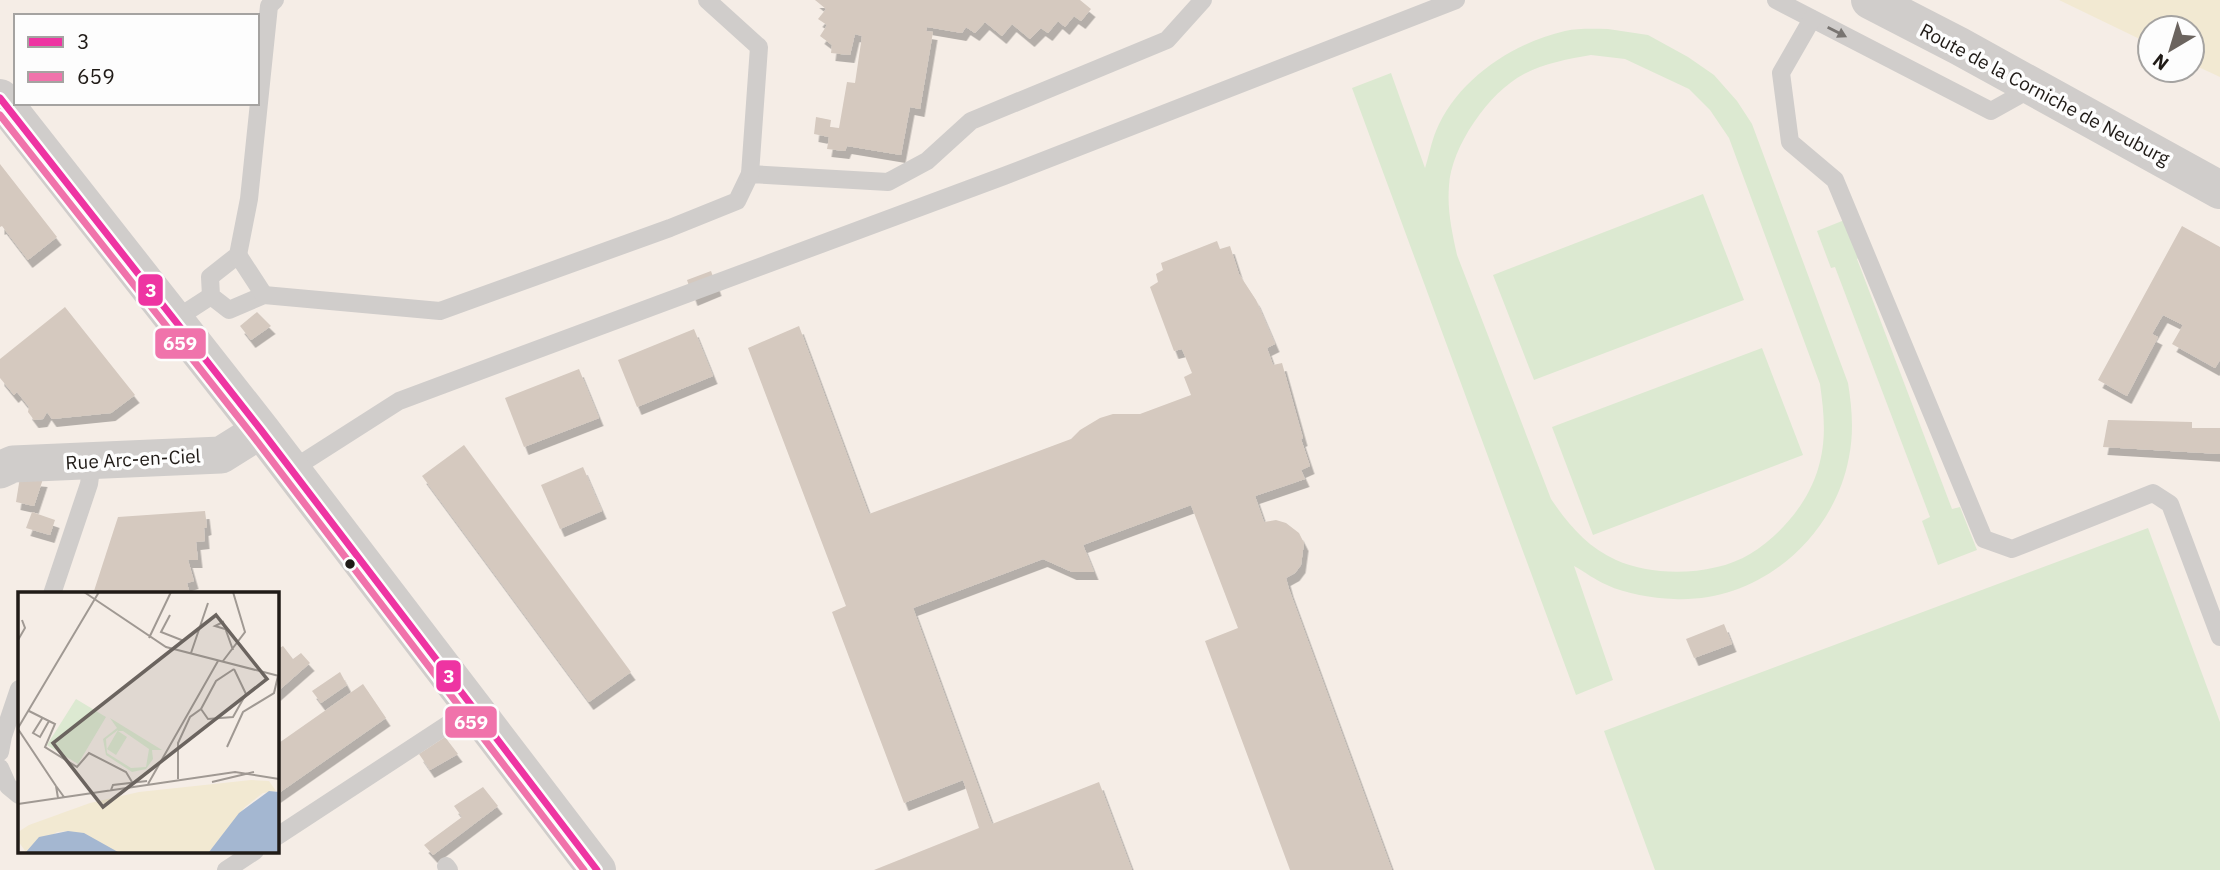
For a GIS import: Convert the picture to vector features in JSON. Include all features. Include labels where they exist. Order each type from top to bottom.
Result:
[{"type":"main road","name":"Route de la Corniche de Neuburg","points":[[1870,0],[2220,190]]},
{"type":"main road","points":[[0,98],[261,430],[597,870]]},
{"type":"street","name":"Rue Arc-en-Ciel","points":[[0,470],[13,464],[221,454],[261,430]]},
{"type":"lane","points":[[259,102],[269,6],[275,0]]},
{"type":"lane","points":[[259,105],[249,199],[238,255],[210,278],[211,296],[229,310],[264,295],[440,311],[737,201],[750,174],[759,47],[707,0]]},
{"type":"lane","points":[[750,174],[888,183],[927,161],[971,121],[1167,40],[1203,0]]},
{"type":"lane","points":[[291,470],[399,401],[1017,171],[1456,0]]},
{"type":"lane","points":[[1776,0],[1991,111],[2034,87]]},
{"type":"lane","points":[[1812,19],[1781,73],[1790,142],[1835,180],[1984,539],[2012,550],[2153,493],[2170,504],[2220,637]]},
{"type":"lane","points":[[238,255],[264,295]]},
{"type":"lane","points":[[174,320],[211,296]]},
{"type":"lane","points":[[52,592],[89,484],[92,462]]},
{"type":"lane","points":[[0,752],[18,696]]},
{"type":"lane","points":[[278,836],[473,708]]},
{"type":"lane","points":[[0,768],[8,786],[18,794]]},
{"type":"lane","points":[[226,870],[253,852]]},
{"type":"green space","points":[[1608,29],[1648,35],[1688,57],[1714,75],[1737,101],[1752,124],[1848,383],[1852,429],[1851,448],[1841,487],[1827,514],[1809,539],[1787,560],[1762,577],[1735,590],[1705,597],[1674,599],[1622,591],[1574,566],[1613,680],[1576,695],[1352,88],[1391,73],[1425,168],[1434,136],[1445,113],[1472,80],[1488,66],[1506,54],[1545,37],[1570,30]],"holes":[[[1591,55],[1625,59],[1689,89],[1710,110],[1729,138],[1820,384],[1823,448],[1813,482],[1800,506],[1782,528],[1761,547],[1735,561],[1702,570],[1683,572],[1647,569],[1616,560],[1587,542],[1557,508],[1551,499],[1457,255],[1450,221],[1449,186],[1457,155],[1474,122],[1498,94],[1524,74],[1557,62]]]},
{"type":"green space","points":[[1703,194],[1744,300],[1534,380],[1493,275]]},
{"type":"green space","points":[[1847,219],[1861,256],[1857,259],[1952,509],[1960,507],[1977,550],[1938,565],[1922,521],[1930,517],[1835,267],[1831,268],[1817,231]]},
{"type":"green space","points":[[1762,348],[1803,455],[1593,535],[1552,427]]},
{"type":"green space","points":[[2148,528],[2220,722],[2220,870],[1655,870],[1604,731]]},
{"type":"sand","points":[[2059,0],[2220,0],[2220,77],[2206,70],[2206,14],[2136,14],[2136,37]]},
{"type":"building","points":[[815,0],[1080,0],[1091,9],[1081,21],[1074,16],[1065,27],[1058,21],[1048,33],[1041,28],[1030,39],[1012,24],[1002,36],[985,22],[975,33],[966,27],[962,33],[927,27],[926,31],[933,32],[920,109],[910,107],[901,155],[847,146],[845,151],[827,149],[829,137],[814,134],[816,117],[831,120],[830,127],[839,128],[847,82],[855,83],[862,36],[855,34],[850,55],[831,53],[832,45],[820,36],[827,25],[818,19],[826,9]]},
{"type":"building","points":[[0,164],[57,237],[28,260],[2,226],[0,227]]},
{"type":"building","points":[[2182,226],[2220,247],[2220,360],[2215,368],[2172,344],[2183,325],[2163,315],[2152,334],[2158,337],[2127,396],[2098,380]]},
{"type":"building","points":[[1217,241],[1220,249],[1230,246],[1239,274],[1256,300],[1275,344],[1267,348],[1273,365],[1282,363],[1310,466],[1301,470],[1305,479],[1255,496],[1264,522],[1276,520],[1286,523],[1299,533],[1304,543],[1301,565],[1295,573],[1286,578],[1392,870],[1290,870],[1205,641],[1238,628],[1191,505],[1083,545],[1094,572],[1072,572],[1043,559],[913,608],[992,824],[1099,782],[1132,870],[874,870],[979,828],[963,780],[904,803],[832,612],[846,606],[748,348],[799,326],[869,514],[1071,439],[1100,418],[1113,414],[1140,414],[1191,395],[1184,377],[1192,373],[1182,349],[1174,351],[1150,287],[1158,282],[1156,274],[1163,270],[1161,263]]},
{"type":"building","points":[[711,271],[717,288],[693,298],[687,280]]},
{"type":"building","points":[[65,307],[135,395],[111,413],[52,419],[47,412],[43,419],[34,420],[28,412],[29,407],[17,392],[14,395],[0,378],[0,359]]},
{"type":"building","points":[[257,312],[271,326],[251,340],[240,326]]},
{"type":"building","points":[[694,329],[713,376],[637,407],[618,360]]},
{"type":"building","points":[[579,369],[599,418],[524,447],[505,398]]},
{"type":"building","points":[[2108,420],[2192,422],[2192,428],[2220,428],[2220,454],[2103,447]]},
{"type":"building","points":[[464,445],[631,672],[589,702],[422,476]]},
{"type":"building","points":[[583,467],[602,511],[560,529],[541,485]]},
{"type":"building","points":[[20,477],[43,479],[34,506],[16,502]]},
{"type":"building","points":[[205,511],[205,541],[196,542],[198,560],[188,560],[194,581],[187,583],[189,592],[94,592],[118,517]]},
{"type":"building","points":[[32,512],[55,520],[50,535],[26,528]]},
{"type":"building","points":[[1724,624],[1732,644],[1694,658],[1686,639]]},
{"type":"building","points":[[283,646],[293,659],[301,653],[310,663],[278,691],[278,649]]},
{"type":"building","points":[[340,672],[347,685],[321,703],[312,691]]},
{"type":"building","points":[[363,684],[386,718],[278,794],[278,744]]},
{"type":"building","points":[[445,737],[458,754],[430,770],[419,754]]},
{"type":"building","points":[[483,787],[498,806],[433,855],[424,845],[462,817],[454,806]]},
{"type":"transit line","name":"3","points":[[0,98],[261,430],[597,870]]},
{"type":"transit line","name":"659","points":[[0,115],[253,436],[584,870]]}]
